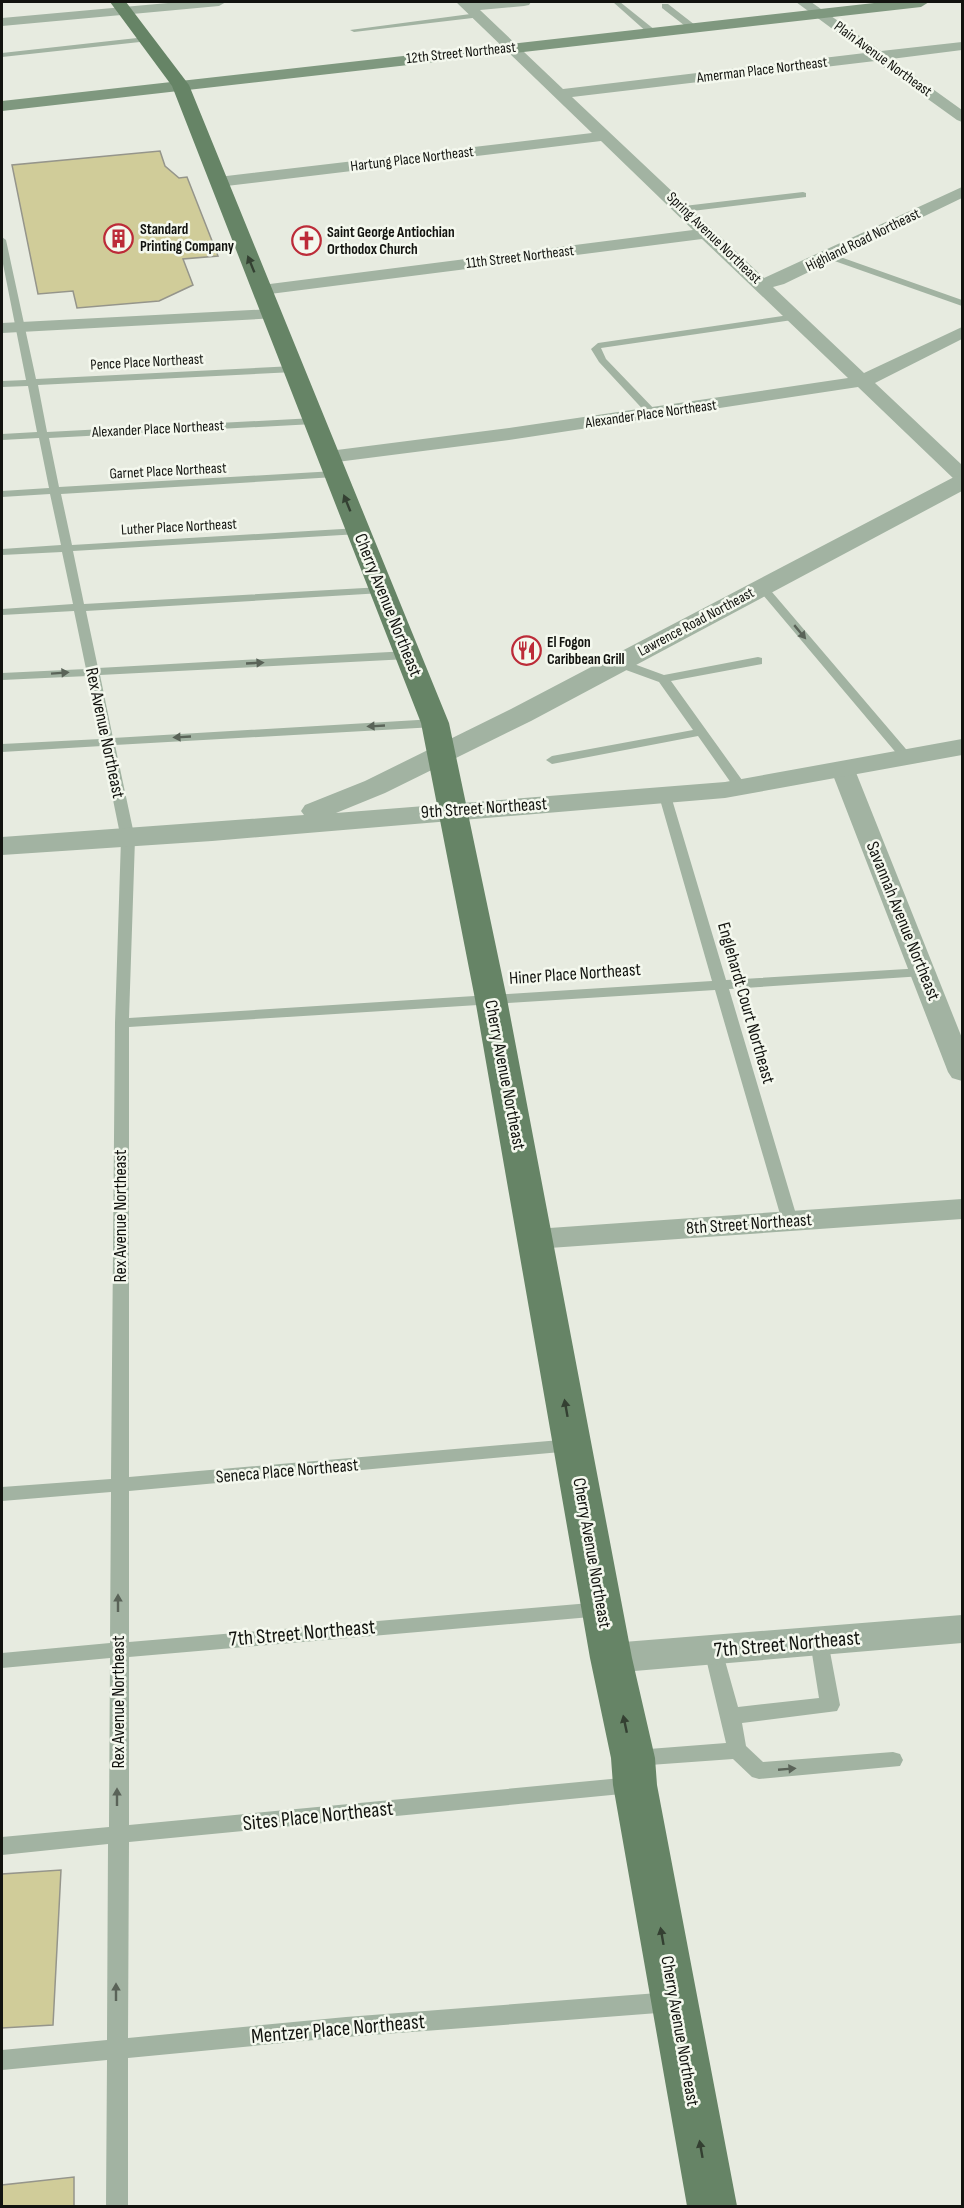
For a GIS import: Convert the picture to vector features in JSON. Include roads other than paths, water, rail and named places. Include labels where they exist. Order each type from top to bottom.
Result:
[{"type":"main road","name":"12th Street Northeast","points":[[2,106],[921,2]]},
{"type":"main road","name":"Cherry Avenue Northeast","points":[[122,6],[180,85],[408,655],[438,739],[491,999],[712,2206]]},
{"type":"street","points":[[2,22],[122,6],[219,2]]},
{"type":"street","points":[[470,8],[524,2]]},
{"type":"street","name":"Plain Avenue Northeast","points":[[803,2],[963,117]]},
{"type":"street","name":"Spring Avenue Northeast","points":[[470,8],[963,476]]},
{"type":"street","name":"Amerman Place Northeast","points":[[561,94],[963,46]]},
{"type":"street","name":"Hartung Place Northeast","points":[[218,182],[605,136]]},
{"type":"street","name":"Highland Road Northeast","points":[[762,284],[778,280],[963,192]]},
{"type":"street","name":"11th Street Northeast","points":[[262,290],[707,233]]},
{"type":"street","points":[[11,328],[272,314]]},
{"type":"street","name":"Alexander Place Northeast","points":[[332,466],[863,381],[963,332]]},
{"type":"street","name":"Lawrence Road Northeast","points":[[262,828],[332,806],[438,739],[619,663],[963,482]]},
{"type":"street","name":"9th Street Northeast","points":[[2,846],[128,839],[454,811],[665,796],[741,788],[963,747]]},
{"type":"street","name":"Savannah Avenue Northeast","points":[[843,770],[963,1072]]},
{"type":"street","name":"8th Street Northeast","points":[[535,1239],[963,1209]]},
{"type":"street","name":"7th Street Northeast","points":[[611,1658],[963,1629]]},
{"type":"lane","points":[[616,2],[652,32]]},
{"type":"lane","points":[[665,6],[692,27]]},
{"type":"lane","points":[[354,30],[470,8]]},
{"type":"lane","points":[[2,55],[146,39]]},
{"type":"lane","points":[[684,209],[803,195]]},
{"type":"lane","name":"Rex Avenue Northeast","points":[[2,240],[11,328],[32,383],[128,839],[122,1023],[117,2206]]},
{"type":"lane","points":[[829,256],[963,303]]},
{"type":"lane","points":[[653,414],[602,360],[596,349],[598,346],[796,317]]},
{"type":"lane","name":"Pence Place Northeast","points":[[2,384],[294,369]]},
{"type":"lane","name":"Alexander Place Northeast","points":[[2,437],[314,421]]},
{"type":"lane","name":"Garnet Place Northeast","points":[[2,494],[332,466]]},
{"type":"lane","name":"Luther Place Northeast","points":[[2,552],[358,531]]},
{"type":"lane","points":[[762,587],[907,758]]},
{"type":"lane","points":[[2,612],[382,590]]},
{"type":"lane","points":[[2,677],[408,655]]},
{"type":"lane","points":[[619,663],[663,679],[758,661]]},
{"type":"lane","points":[[663,679],[741,788]]},
{"type":"lane","points":[[552,760],[701,732]]},
{"type":"lane","points":[[2,748],[107,741],[438,739]]},
{"type":"lane","name":"Englehardt Court Northeast","points":[[665,796],[790,1221]]},
{"type":"lane","name":"Hiner Place Northeast","points":[[122,1023],[923,972]]},
{"type":"lane","name":"Seneca Place Northeast","points":[[2,1494],[573,1445]]},
{"type":"lane","name":"7th Street Northeast","points":[[2,1660],[602,1609]]},
{"type":"lane","points":[[731,1716],[830,1705],[819,1641]]},
{"type":"lane","points":[[713,1650],[731,1716],[737,1750],[759,1771],[893,1760]]},
{"type":"lane","name":"Sites Place Northeast","points":[[2,1846],[117,1836],[634,1772],[737,1750]]},
{"type":"lane","name":"Mentzer Place Northeast","points":[[2,2061],[346,2027],[674,2001]]},
{"type":"place","name":"Standard Printing Company","points":[[119,238]]},
{"type":"place","name":"Saint George Antiochian Orthodox Church","points":[[306,241]]},
{"type":"place","name":"El Fogon Caribbean Grill","points":[[526,651]]}]
